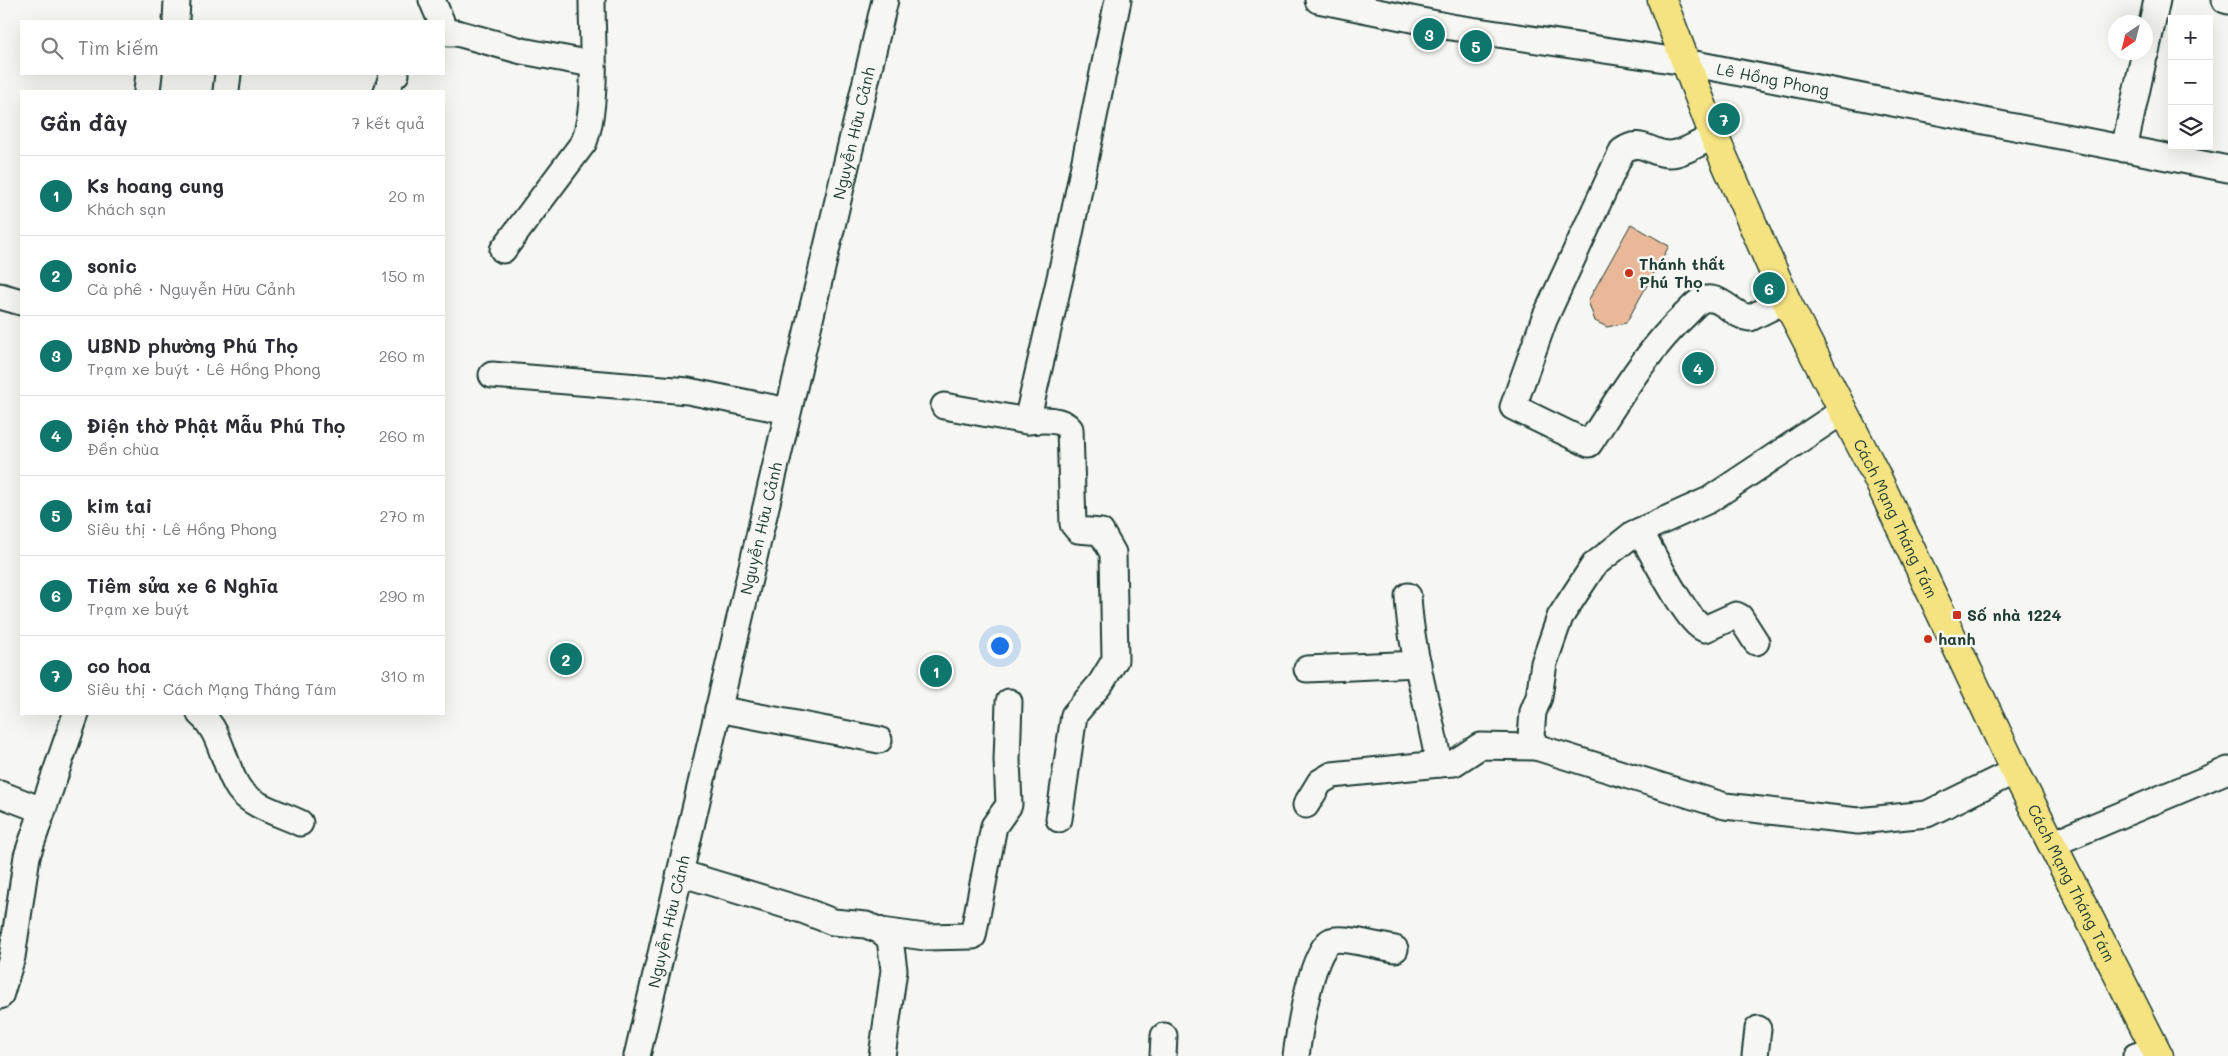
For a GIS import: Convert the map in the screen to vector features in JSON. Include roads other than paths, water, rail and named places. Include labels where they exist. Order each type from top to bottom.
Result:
[{"type":"main road","name":"Cách Mạng Tháng Tám","points":[[1662,0],[1714,136],[1786,300],[1875,473],[2150,1054]]},
{"type":"street","points":[[176,20],[177,0]]},
{"type":"street","points":[[432,0],[440,20]]},
{"type":"street","points":[[504,250],[584,142],[589,127],[592,100],[592,0]]},
{"type":"street","name":"Nguyễn Hữu Cảnh","points":[[637,1056],[885,0]]},
{"type":"street","points":[[1027,421],[1068,242],[1118,0]]},
{"type":"street","name":"Lê Hồng Phong","points":[[1318,0],[1452,27],[1685,62],[2228,169]]},
{"type":"street","points":[[2153,19],[2157,0]]},
{"type":"street","points":[[2224,0],[2228,1]]},
{"type":"street","points":[[445,30],[522,51],[592,64]]},
{"type":"street","points":[[2124,149],[2144,60]]},
{"type":"street","points":[[147,90],[149,75]]},
{"type":"street","points":[[226,90],[228,75]]},
{"type":"street","points":[[387,90],[394,75]]},
{"type":"street","points":[[1714,136],[1677,153],[1653,152],[1639,144],[1631,144],[1622,151],[1544,320],[1513,407],[1589,444],[1636,370],[1674,325],[1701,300],[1715,299],[1743,318],[1750,318],[1786,300]]},
{"type":"street","points":[[0,296],[20,302]]},
{"type":"street","points":[[492,375],[688,391],[788,411]]},
{"type":"street","points":[[944,406],[1027,421],[1055,421],[1067,425],[1070,429],[1073,524],[1078,530],[1101,532],[1113,553],[1115,660],[1101,684],[1074,715],[1059,819]]},
{"type":"street","points":[[1536,747],[1530,736],[1533,712],[1539,698],[1544,663],[1560,617],[1594,565],[1640,531],[1709,500],[1843,410]]},
{"type":"street","points":[[1640,531],[1668,583],[1697,626],[1705,629],[1736,615],[1740,617],[1756,642]]},
{"type":"street","points":[[1408,596],[1410,630],[1430,715],[1438,764]]},
{"type":"street","points":[[1307,668],[1418,664]]},
{"type":"street","points":[[680,874],[805,911],[833,922],[866,925],[881,931],[925,937],[973,936],[994,826],[1009,805],[1007,760],[1009,702]]},
{"type":"street","points":[[718,709],[879,740]]},
{"type":"street","points":[[0,996],[4,967],[27,856],[76,715]]},
{"type":"street","points":[[201,715],[209,722],[239,789],[257,802],[300,823]]},
{"type":"street","points":[[1306,805],[1320,782],[1332,774],[1454,763],[1480,746],[1536,747],[1725,806],[1858,821],[1927,814],[2015,771]]},
{"type":"street","points":[[2052,844],[2228,770]]},
{"type":"street","points":[[0,794],[42,810]]},
{"type":"street","points":[[881,931],[890,939],[894,970],[882,1056]]},
{"type":"street","points":[[1296,1056],[1316,960],[1325,946],[1332,940],[1341,940],[1395,948]]},
{"type":"street","points":[[1755,1056],[1758,1029]]},
{"type":"place","name":"UBND phường Phú Thọ","points":[[1429,34]]},
{"type":"place","name":"kim tai","points":[[1476,46]]},
{"type":"place","name":"co hoa","points":[[1724,119]]},
{"type":"place","name":"Thánh thất Phú Thọ","points":[[1629,273]]},
{"type":"place","name":"Tiêm sửa xe 6 Nghĩa","points":[[1769,288]]},
{"type":"place","name":"Điện thờ Phật Mẫu Phú Thọ","points":[[1698,368]]},
{"type":"place","name":"Số nhà 1224","points":[[1957,615]]},
{"type":"place","name":"hanh","points":[[1928,639]]},
{"type":"place","name":"sonic","points":[[566,659]]},
{"type":"place","name":"Ks hoang cung","points":[[936,671]]}]
